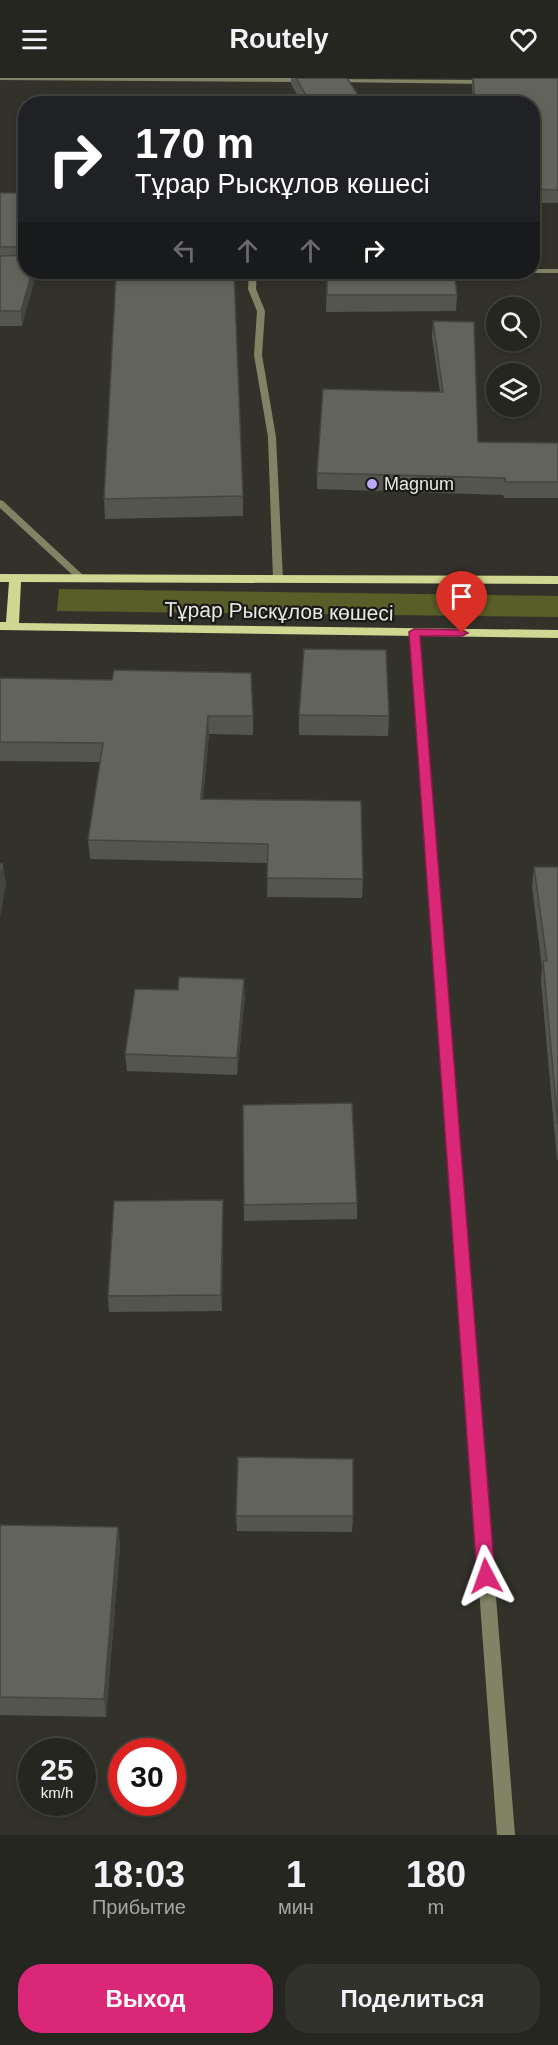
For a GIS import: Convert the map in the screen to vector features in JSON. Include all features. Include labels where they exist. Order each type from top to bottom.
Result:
[{"type":"main road","name":"Тұрар Рыскұлов көшесі","points":[[0,578],[558,580]]},
{"type":"main road","points":[[6,627],[15,578]]},
{"type":"main road","name":"Тұрар Рыскұлов көшесі","points":[[6,627],[558,634]]},
{"type":"street","points":[[0,78],[309,80]]},
{"type":"street","points":[[321,81],[499,82]]},
{"type":"street","points":[[540,271],[558,271]]},
{"type":"street","points":[[253,279],[252,289],[261,311],[258,355],[272,437],[278,579]]},
{"type":"street","points":[[0,503],[81,578]]},
{"type":"street","points":[[414,632],[506,1835]]},
{"type":"green space","points":[[59,589],[558,596],[558,617],[57,611]]},
{"type":"building","points":[[296,78],[347,78],[359,96],[306,96]]},
{"type":"building","points":[[473,78],[558,78],[558,190],[540,189],[540,96],[474,96]]},
{"type":"building","points":[[0,193],[18,193],[18,247],[0,247]]},
{"type":"building","points":[[18,255],[18,279],[30,279],[21,311],[0,311],[0,256]]},
{"type":"building","points":[[116,279],[234,279],[243,496],[104,499]]},
{"type":"building","points":[[327,279],[455,279],[457,295],[327,295]]},
{"type":"building","points":[[433,321],[474,322],[478,442],[558,443],[558,482],[505,482],[505,478],[317,473],[323,389],[443,392]]},
{"type":"building","points":[[304,649],[386,650],[389,716],[299,715]]},
{"type":"building","points":[[114,670],[251,673],[253,716],[208,716],[201,799],[361,801],[363,879],[267,878],[268,844],[88,840],[103,743],[0,742],[0,678],[112,680]]},
{"type":"building","points":[[0,864],[3,864],[0,883]]},
{"type":"building","points":[[534,867],[558,867],[558,1124],[543,961],[547,961]]},
{"type":"building","points":[[179,977],[244,979],[237,1058],[125,1054],[135,989],[178,990]]},
{"type":"building","points":[[352,1103],[357,1203],[244,1205],[243,1105]]},
{"type":"building","points":[[223,1200],[221,1295],[108,1296],[114,1201]]},
{"type":"building","points":[[238,1457],[353,1459],[353,1516],[236,1516]]},
{"type":"building","points":[[0,1525],[118,1527],[104,1699],[0,1697]]},
{"type":"place","name":"Magnum","points":[[372,484]]},
{"type":"route","points":[[462,633],[414,632],[486,1576]]}]
